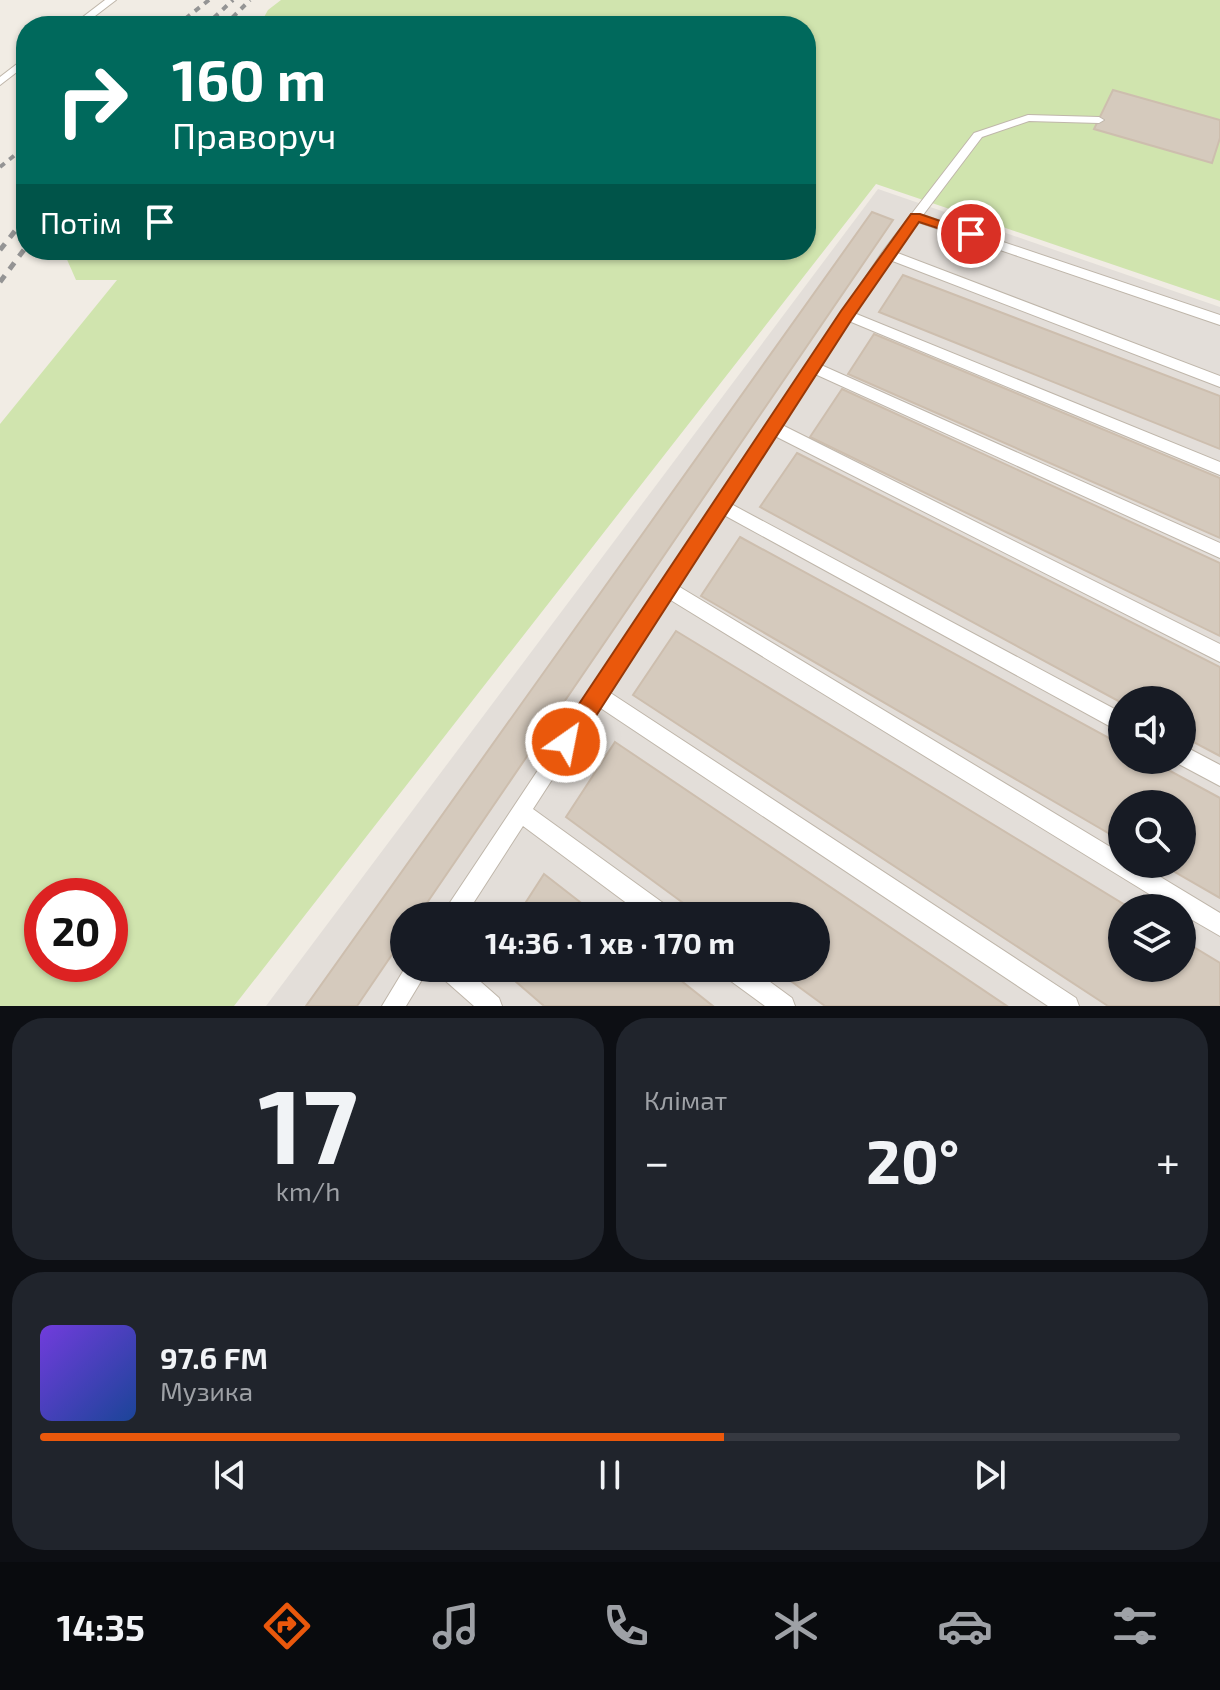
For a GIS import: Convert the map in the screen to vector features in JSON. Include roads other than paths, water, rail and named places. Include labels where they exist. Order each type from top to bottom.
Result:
[{"type":"lane","points":[[89,16],[111,0]]},
{"type":"lane","points":[[0,82],[16,68]]},
{"type":"lane","points":[[461,902],[887,254],[978,135],[1028,118],[1099,120]]},
{"type":"lane","points":[[916,217],[1027,252],[1220,320]]},
{"type":"lane","points":[[887,254],[1220,382]]},
{"type":"lane","points":[[846,315],[1220,469]]},
{"type":"lane","points":[[812,367],[1220,551]]},
{"type":"lane","points":[[773,428],[1220,653]]},
{"type":"lane","points":[[721,506],[1108,715]]},
{"type":"lane","points":[[667,589],[1220,925]]},
{"type":"lane","points":[[597,695],[1068,1006]]},
{"type":"lane","points":[[1196,763],[1220,776]]},
{"type":"lane","points":[[520,812],[643,902]]},
{"type":"lane","points":[[393,1006],[409,982]]},
{"type":"lane","points":[[464,982],[491,1006]]},
{"type":"lane","points":[[751,982],[784,1006]]},
{"type":"railway","points":[[189,16],[209,0]]},
{"type":"railway","points":[[216,16],[233,0]]},
{"type":"railway","points":[[234,16],[250,0]]},
{"type":"railway","points":[[0,167],[16,154]]},
{"type":"railway","points":[[0,250],[16,230]]},
{"type":"railway","points":[[0,282],[16,260]]}]
